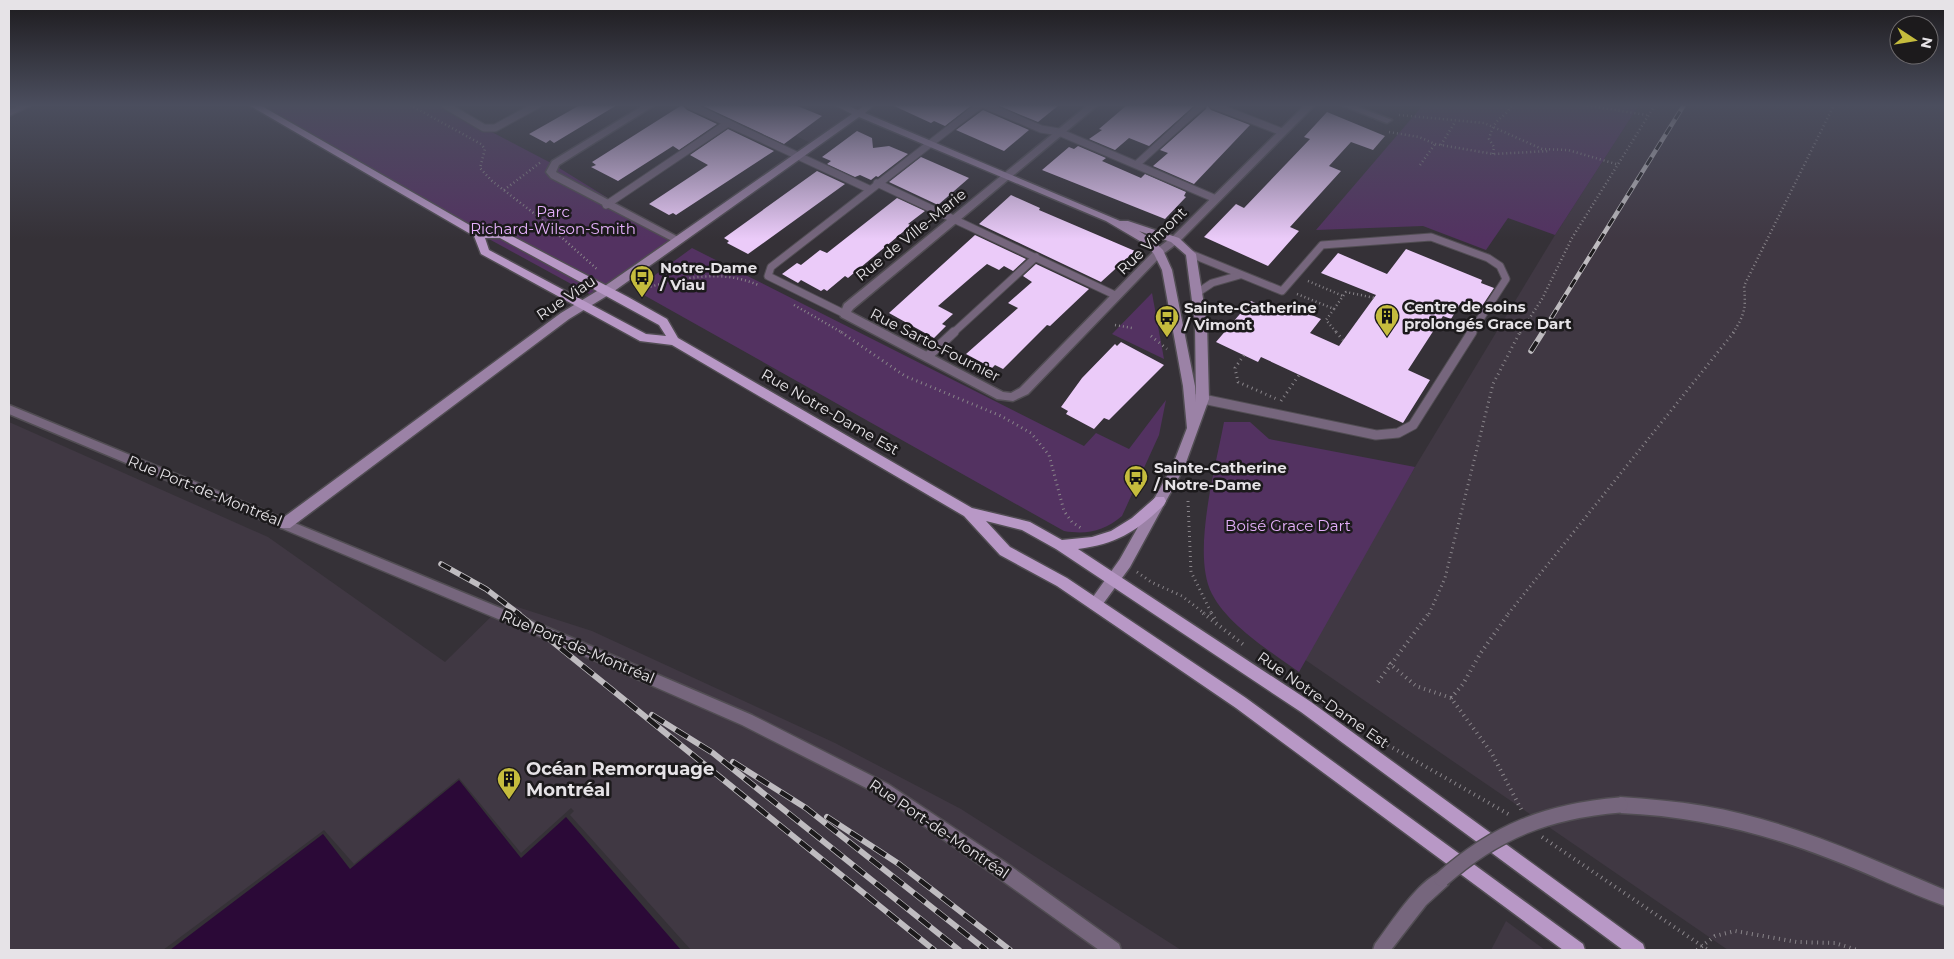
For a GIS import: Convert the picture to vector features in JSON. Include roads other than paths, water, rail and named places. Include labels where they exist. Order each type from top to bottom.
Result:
[{"type":"main road","name":"Rue Notre-Dame Est","points":[[333,150],[478,234],[502,236],[606,290],[663,322],[674,341]]},
{"type":"main road","name":"Rue Notre-Dame Est","points":[[478,234],[486,252],[644,338],[674,341],[969,512],[1025,526],[1061,545],[1306,707],[1638,950]]},
{"type":"main road","points":[[1061,545],[1095,544],[1113,537],[1137,523],[1160,501]]},
{"type":"main road","name":"Rue Notre-Dame Est","points":[[969,512],[1005,551],[1062,582],[1241,703],[1577,950]]},
{"type":"street","points":[[576,150],[552,167],[551,172],[554,176],[606,205],[676,240]]},
{"type":"street","name":"Rue Viau","points":[[285,524],[584,304],[804,150]]},
{"type":"street","points":[[946,150],[1110,219],[1143,228],[1175,240],[1191,254],[1204,359],[1192,427],[1178,468],[1160,501],[1113,581],[1094,604]]},
{"type":"street","name":"Rue de Ville-Marie","points":[[845,314],[848,307],[1039,150]]},
{"type":"street","name":"Rue Vimont","points":[[1013,397],[1024,391],[1159,252],[1175,240],[1265,150]]},
{"type":"street","points":[[1110,219],[1149,242],[1159,252],[1167,270],[1197,398]]},
{"type":"street","name":"Rue Sarto-Fournier","points":[[845,314],[1001,396],[1013,397]]},
{"type":"street","name":"Rue Port-de-Montréal","points":[[9,409],[747,720],[883,789],[999,868],[1113,950]]},
{"type":"street","points":[[1381,950],[1420,899],[1476,848],[1512,828],[1545,816],[1594,806],[1620,805],[1682,808],[1778,830],[1945,898]]},
{"type":"lane","points":[[606,205],[688,150]]},
{"type":"lane","points":[[788,150],[869,189]]},
{"type":"lane","points":[[845,314],[768,276],[771,267],[921,150]]},
{"type":"lane","points":[[1103,150],[1216,199]]},
{"type":"lane","points":[[1137,164],[1152,150]]},
{"type":"lane","points":[[877,183],[1117,296]]},
{"type":"lane","points":[[1191,254],[1282,291],[1322,245],[1430,237],[1488,258],[1500,266],[1506,279],[1413,425],[1398,433],[1376,435],[1197,398]]},
{"type":"lane","points":[[927,357],[1036,257]]},
{"type":"lane","points":[[1197,293],[1212,283],[1242,275]]},
{"type":"railway","points":[[1542,333],[1656,150]]},
{"type":"railway","points":[[1531,351],[1543,332]]},
{"type":"railway","points":[[441,564],[486,589],[519,614]]},
{"type":"railway","points":[[517,613],[934,950]]},
{"type":"railway","points":[[652,715],[713,753],[959,950]]},
{"type":"railway","points":[[733,762],[806,808],[986,950]]},
{"type":"railway","points":[[827,817],[899,864],[1010,950]]},
{"type":"place","name":"Notre-Dame / Viau","points":[[642,298]]},
{"type":"place","name":"Centre de soins prolongés Grace Dart","points":[[1387,337]]},
{"type":"place","name":"Sainte-Catherine / Vimont","points":[[1167,338]]},
{"type":"place","name":"Sainte-Catherine / Notre-Dame","points":[[1136,498]]},
{"type":"place","name":"Océan Remorquage Montréal","points":[[509,800]]},
{"type":"park label","name":"Parc Richard-Wilson-Smith","points":[[553,220]]},
{"type":"park label","name":"Boisé Grace Dart","points":[[1288,526]]}]
